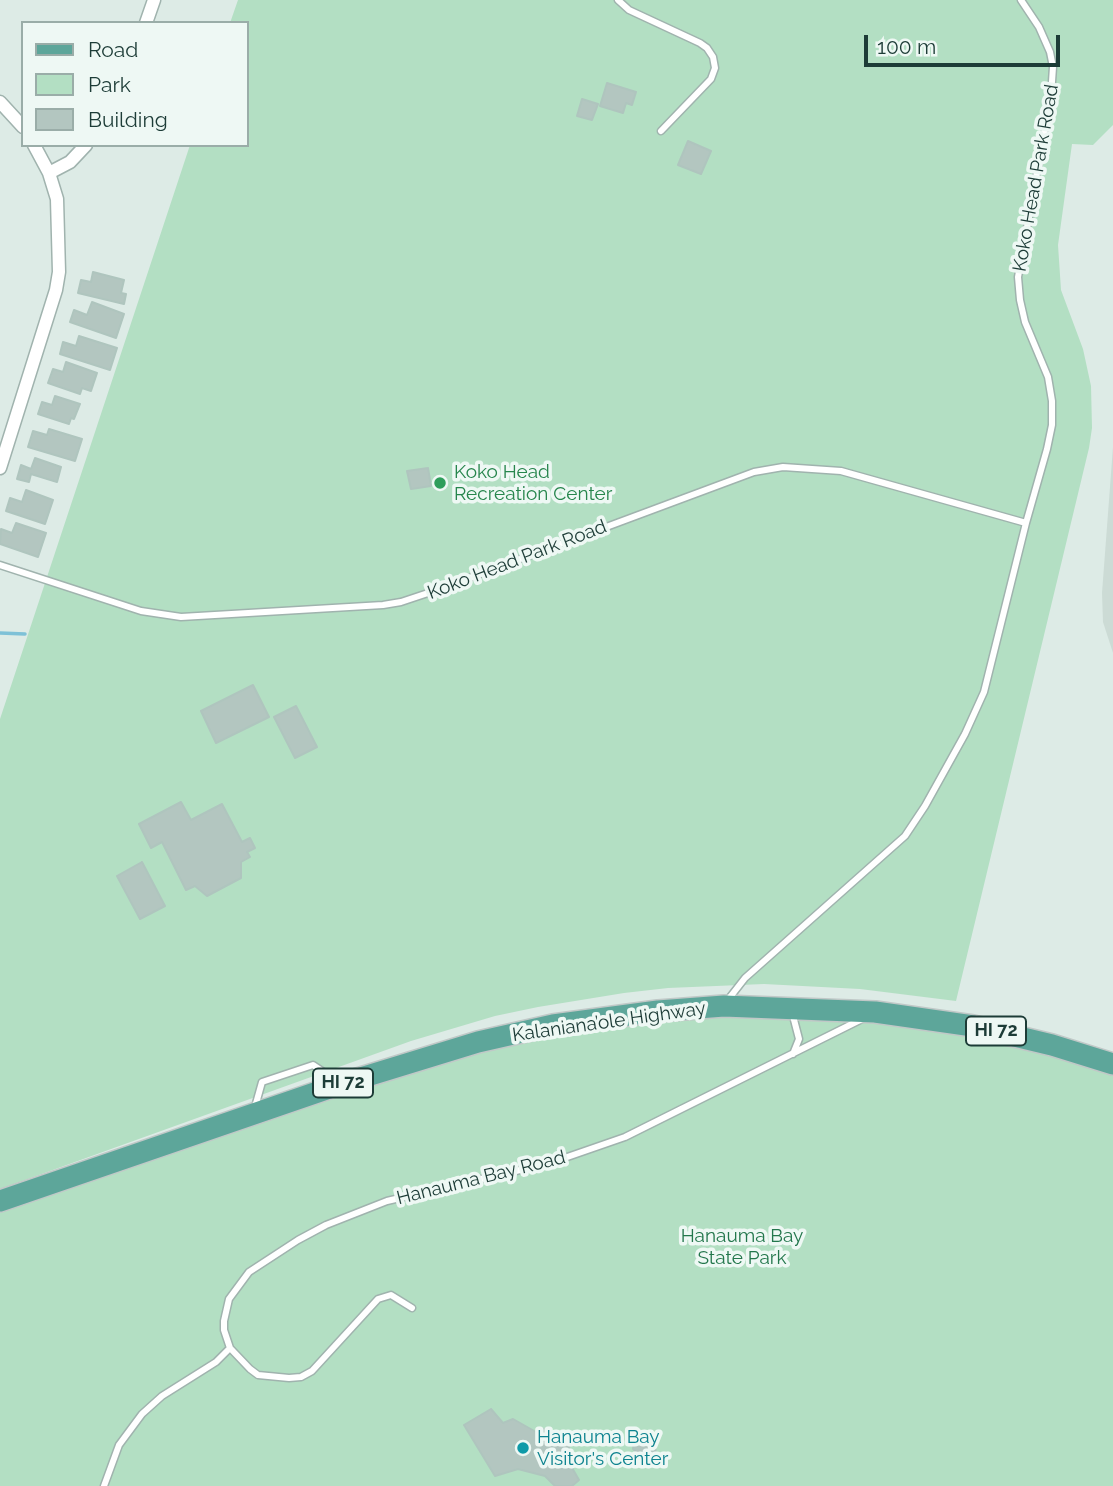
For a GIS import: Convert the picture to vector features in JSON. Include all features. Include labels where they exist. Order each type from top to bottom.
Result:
[{"type":"main road","name":"Kalaniana’ole Highway","points":[[0,1201],[253,1113],[478,1042],[553,1025],[658,1011],[724,1006],[875,1013],[973,1026],[1052,1045],[1113,1064]]},
{"type":"street","points":[[147,21],[154,0]]},
{"type":"street","points":[[0,102],[21,125]]},
{"type":"street","points":[[0,468],[57,281],[60,259],[57,199],[49,173],[35,147]]},
{"type":"street","points":[[49,173],[70,162],[84,147]]},
{"type":"lane","points":[[618,0],[629,10],[699,43],[707,48],[713,57],[715,68],[711,79],[661,131]]},
{"type":"lane","name":"Koko Head Park Road","points":[[724,1006],[745,978],[901,841],[921,813],[965,734],[984,692],[1047,449],[1052,413],[1048,377],[1022,311],[1018,277],[1051,96],[1053,67],[1050,52],[1039,27],[1021,0]]},
{"type":"lane","name":"Koko Head Park Road","points":[[0,565],[141,611],[181,617],[383,605],[437,590],[754,472],[783,467],[841,471],[1026,523]]},
{"type":"lane","points":[[790,1008],[799,1039],[793,1054]]},
{"type":"lane","name":"Hanauma Bay Road","points":[[230,1348],[224,1321],[226,1307],[234,1291],[249,1272],[326,1225],[387,1201],[550,1163],[625,1137],[875,1013]]},
{"type":"lane","points":[[104,1486],[120,1444],[142,1413],[172,1389],[216,1362],[230,1348],[241,1362],[258,1375],[301,1377],[312,1371],[330,1354],[378,1299],[391,1295],[412,1308]]},
{"type":"shaded area","points":[[1113,447],[1113,653],[1103,622],[1102,593]]},
{"type":"green space","points":[[238,0],[1113,0],[1113,125],[1093,145],[1072,144],[1058,245],[1061,290],[1083,349],[1091,386],[1092,428],[1089,448],[956,1001],[860,989],[764,984],[668,988],[538,1007],[495,1016],[411,1041],[0,1189],[0,719],[189,147],[248,147],[248,21],[231,21]]},
{"type":"green space","name":"Hanauma Bay State Park","points":[[658,1011],[875,1012],[1113,1064],[1113,1486],[0,1486],[0,1201],[341,1084]]},
{"type":"building","points":[[607,83],[636,92],[632,105],[626,103],[623,113],[600,106]]},
{"type":"building","points":[[582,99],[598,104],[592,120],[577,116]]},
{"type":"building","points":[[688,141],[711,151],[701,174],[678,165]]},
{"type":"building","points":[[93,272],[124,280],[121,293],[126,294],[124,304],[78,293],[81,280],[91,282]]},
{"type":"building","points":[[92,302],[124,314],[116,338],[70,322],[74,310],[87,315]]},
{"type":"building","points":[[79,336],[117,348],[110,370],[60,354],[63,342],[76,346]]},
{"type":"building","points":[[66,362],[97,373],[91,391],[82,388],[80,394],[48,383],[53,369],[63,372]]},
{"type":"building","points":[[55,396],[80,404],[69,424],[38,414],[42,402],[52,405]]},
{"type":"building","points":[[49,429],[82,439],[75,461],[28,447],[33,431],[47,435]]},
{"type":"building","points":[[35,458],[61,467],[57,482],[31,474],[29,482],[17,479],[21,465],[31,469]]},
{"type":"building","points":[[428,468],[431,486],[411,489],[407,471]]},
{"type":"building","points":[[26,490],[53,500],[45,524],[6,511],[10,498],[22,502]]},
{"type":"building","points":[[16,523],[46,533],[38,557],[0,544],[1,529],[12,533]]},
{"type":"building","points":[[253,685],[269,717],[216,743],[201,711]]},
{"type":"building","points":[[296,706],[317,747],[295,758],[274,717]]},
{"type":"building","points":[[181,802],[191,820],[222,804],[242,842],[250,838],[255,848],[247,852],[250,857],[241,862],[241,878],[207,896],[195,886],[186,890],[162,842],[151,848],[139,824]]},
{"type":"building","points":[[142,862],[165,906],[140,919],[117,876]]},
{"type":"building","name":"Hanauma Bay Visitor's Center","points":[[491,1409],[503,1423],[513,1419],[536,1432],[543,1429],[571,1437],[567,1459],[579,1480],[572,1486],[555,1486],[545,1476],[518,1469],[495,1476],[464,1425]]},
{"type":"building","points":[[640,1432],[653,1435],[656,1454],[645,1460],[633,1449],[634,1438]]},
{"type":"waterway","points":[[0,633],[25,634]]},
{"type":"place","name":"Koko Head Recreation Center","points":[[440,483]]},
{"type":"place","name":"Hanauma Bay Visitor's Center","points":[[523,1448]]}]
